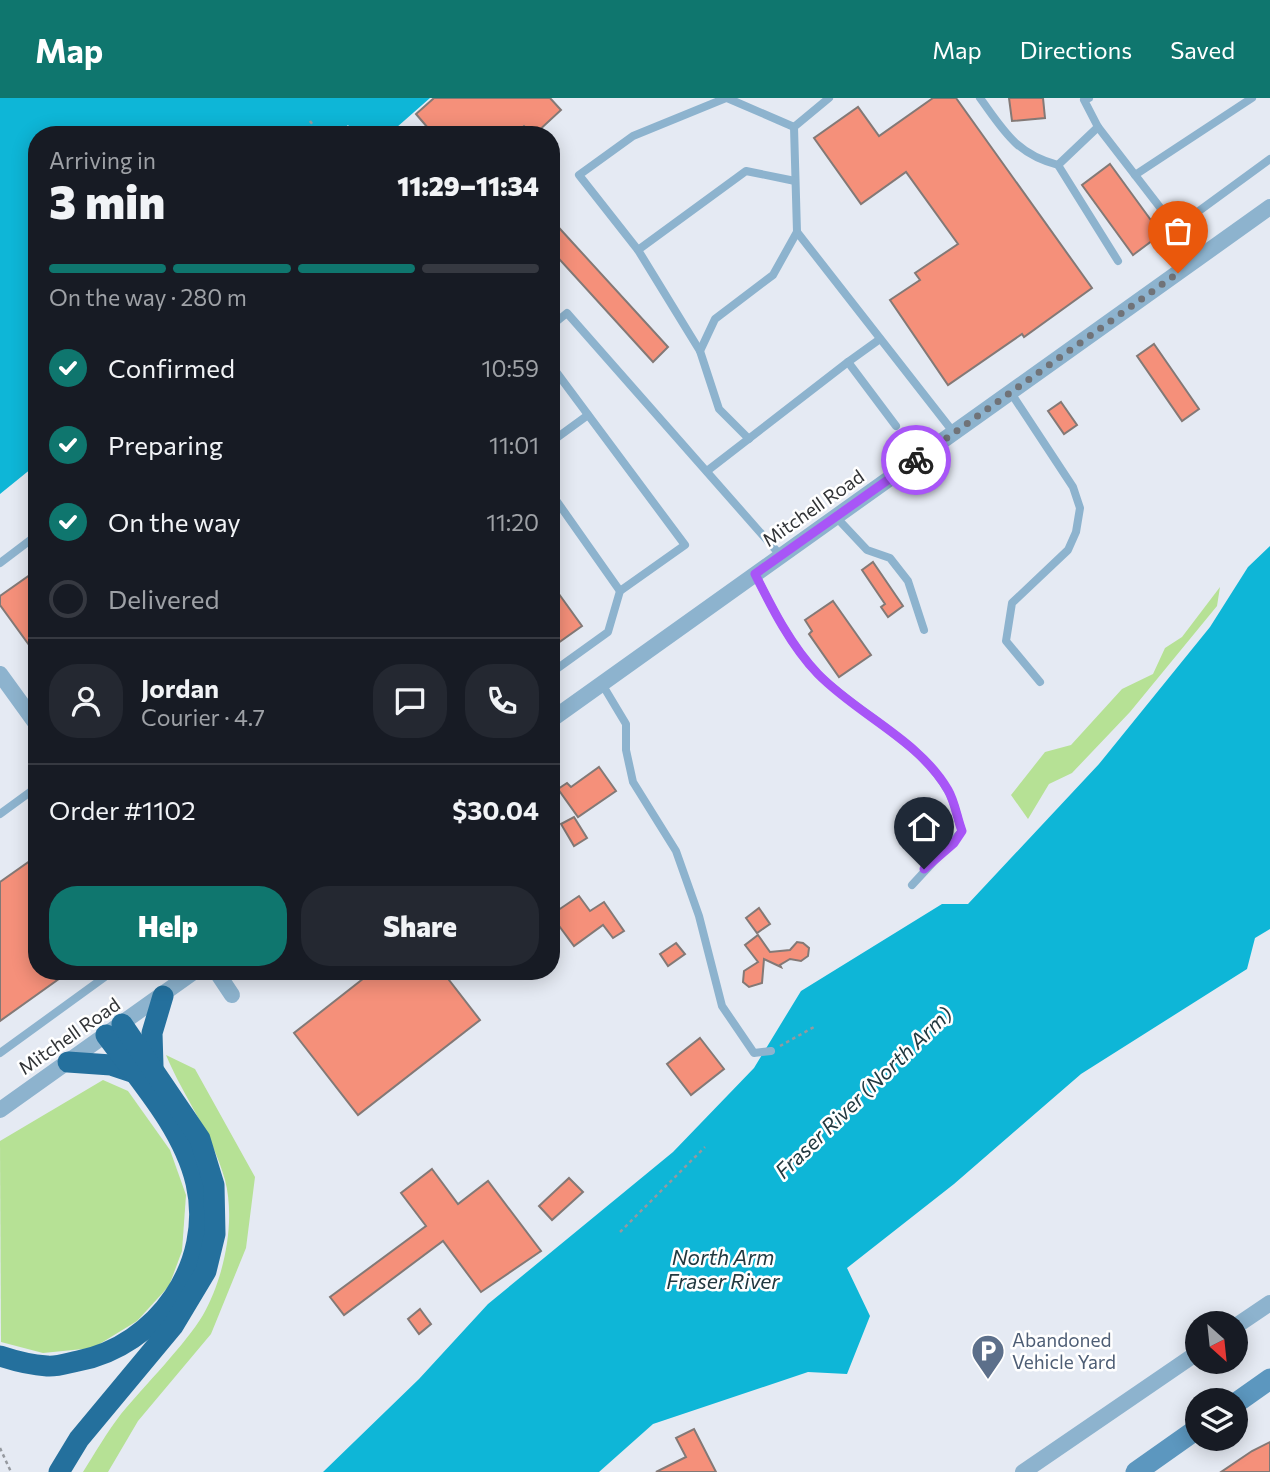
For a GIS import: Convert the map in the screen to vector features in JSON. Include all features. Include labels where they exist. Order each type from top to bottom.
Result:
[{"type":"highway","points":[[153,1066],[152,1032],[163,996]]},
{"type":"highway","points":[[59,1472],[79,1439],[173,1326],[206,1271],[215,1234],[214,1185],[200,1139],[153,1066],[114,1029]]},
{"type":"highway","points":[[0,1356],[49,1367],[100,1357],[149,1326],[167,1309],[187,1276],[198,1245],[200,1218],[194,1176],[183,1147],[132,1072],[114,1029]]},
{"type":"highway","points":[[68,1062],[100,1063],[132,1072]]},
{"type":"street","name":"Mitchell Road","points":[[560,714],[1270,208]]},
{"type":"street","points":[[0,674],[28,713]]},
{"type":"street","name":"Mitchell Road","points":[[0,1110],[183,980]]},
{"type":"street","points":[[222,980],[232,995]]},
{"type":"street","points":[[1248,1318],[1270,1303]]},
{"type":"street","points":[[1023,1472],[1185,1361]]},
{"type":"street","points":[[1248,1395],[1270,1379]]},
{"type":"street","points":[[1138,1472],[1185,1438]]},
{"type":"lane","points":[[749,439],[719,409],[700,351],[638,250],[579,175],[633,136],[726,98],[794,127]]},
{"type":"lane","points":[[794,127],[829,98]]},
{"type":"lane","points":[[980,98],[1012,141],[1034,159],[1058,164],[1118,261]]},
{"type":"lane","points":[[1089,98],[1084,100],[1098,127],[1199,258]]},
{"type":"lane","points":[[1135,175],[1252,98]]},
{"type":"lane","points":[[700,351],[715,318],[773,275],[797,232],[794,127]]},
{"type":"lane","points":[[1058,164],[1098,127]]},
{"type":"lane","points":[[1177,228],[1270,159]]},
{"type":"lane","points":[[638,250],[746,171],[796,181]]},
{"type":"lane","points":[[797,232],[954,433]]},
{"type":"lane","points":[[560,319],[567,313],[782,556]]},
{"type":"lane","points":[[707,471],[880,339]]},
{"type":"lane","points":[[848,362],[896,426]]},
{"type":"lane","points":[[560,377],[685,545],[620,591],[608,632],[560,667]]},
{"type":"lane","points":[[1011,393],[1073,487],[1080,508],[1076,532],[1068,550],[1012,603],[1007,622],[1006,640],[1040,682]]},
{"type":"lane","points":[[560,435],[588,415]]},
{"type":"lane","points":[[560,506],[620,591]]},
{"type":"lane","points":[[836,517],[867,550],[890,558],[896,565],[908,581],[925,630]]},
{"type":"lane","points":[[0,563],[28,542]]},
{"type":"lane","points":[[755,574],[787,632],[815,671],[846,701],[912,748],[949,791],[962,831],[912,885]]},
{"type":"lane","points":[[602,684],[626,724],[626,750],[633,782],[676,851],[699,916],[722,1006],[754,1053],[771,1051]]},
{"type":"lane","points":[[0,814],[28,794]]},
{"type":"lane","points":[[0,1053],[101,980]]},
{"type":"path","points":[[310,121],[314,126]]},
{"type":"path","points":[[771,1051],[814,1027]]},
{"type":"path","points":[[620,1233],[705,1147]]},
{"type":"path","points":[[0,1448],[11,1472]]},
{"type":"green space","points":[[1220,587],[1217,606],[1130,712],[1072,773],[1049,784],[1028,819],[1011,795],[1045,752],[1071,745],[1122,689],[1153,674],[1165,648],[1182,637]]},
{"type":"green space","points":[[166,1055],[195,1069],[255,1177],[246,1248],[211,1334],[138,1421],[108,1472],[83,1472],[121,1414],[203,1315],[217,1284],[226,1249],[228,1196],[220,1163]]},
{"type":"green space","points":[[103,1080],[128,1091],[170,1150],[186,1195],[182,1251],[169,1286],[137,1321],[93,1348],[43,1353],[1,1342],[0,1141]]},
{"type":"water","points":[[0,98],[430,98],[398,126],[28,126],[28,471],[0,494]]},
{"type":"water","name":"North Arm Fraser River","points":[[1270,546],[1270,929],[1255,938],[1247,969],[1081,1074],[954,1184],[847,1268],[870,1316],[847,1374],[808,1372],[653,1424],[599,1472],[323,1472],[419,1379],[488,1304],[673,1152],[754,1068],[801,991],[942,904],[968,904],[1099,764],[1210,627],[1248,567]]},
{"type":"building","points":[[434,98],[550,98],[561,110],[544,126],[426,126],[416,114]]},
{"type":"building","points":[[933,98],[956,98],[1092,288],[1024,337],[1022,334],[948,385],[890,300],[920,280],[915,273],[958,244],[906,172],[861,204],[814,138],[858,107],[879,136]]},
{"type":"building","points":[[1009,98],[1043,98],[1045,118],[1012,121]]},
{"type":"building","points":[[1110,164],[1161,234],[1133,255],[1082,185]]},
{"type":"building","points":[[560,229],[668,347],[653,362],[560,260]]},
{"type":"building","points":[[1154,344],[1199,409],[1182,421],[1137,356]]},
{"type":"building","points":[[1061,402],[1077,425],[1064,434],[1048,411]]},
{"type":"building","points":[[873,562],[903,606],[888,617],[881,607],[885,604],[862,570]]},
{"type":"building","points":[[28,576],[28,644],[0,605],[0,596]]},
{"type":"building","points":[[560,595],[582,626],[560,642]]},
{"type":"building","points":[[833,601],[871,655],[839,677],[809,634],[812,631],[805,620]]},
{"type":"building","points":[[599,767],[616,791],[578,817],[560,792],[560,788],[567,783],[571,787]]},
{"type":"building","points":[[574,817],[587,838],[574,846],[561,824]]},
{"type":"building","points":[[28,862],[28,980],[57,980],[0,1021],[0,882]]},
{"type":"building","points":[[579,896],[590,911],[604,902],[624,931],[613,938],[603,925],[574,946],[560,927],[560,909]]},
{"type":"building","points":[[759,908],[770,924],[757,933],[746,918]]},
{"type":"building","points":[[758,935],[770,952],[790,950],[797,942],[809,948],[808,956],[801,961],[790,959],[780,965],[781,967],[764,959],[762,983],[749,987],[743,982],[744,971],[758,962],[745,945]]},
{"type":"building","points":[[676,943],[685,954],[668,966],[660,954]]},
{"type":"building","points":[[362,980],[449,980],[480,1020],[358,1115],[294,1033]]},
{"type":"building","points":[[700,1038],[724,1069],[691,1095],[667,1064]]},
{"type":"building","points":[[432,1169],[458,1204],[488,1181],[541,1251],[481,1292],[443,1241],[344,1315],[330,1297],[426,1226],[401,1193]]},
{"type":"building","points":[[569,1178],[583,1192],[552,1220],[539,1206]]},
{"type":"building","points":[[420,1309],[431,1324],[419,1334],[408,1319]]},
{"type":"building","points":[[694,1429],[716,1472],[656,1472],[686,1457],[676,1438]]},
{"type":"building","points":[[1270,1442],[1270,1472],[1221,1472],[1252,1451]]},
{"type":"way so far","points":[[916,460],[1178,273]]},
{"type":"place","name":"Abandoned Vehicle Yard","points":[[988,1381]]},
{"type":"route","points":[[916,460],[755,574],[787,632],[815,671],[846,701],[912,748],[949,791],[962,831],[954,843],[924,869]]},
{"type":"water label","name":"Fraser River (North Arm)","points":[[864,1093]]}]
